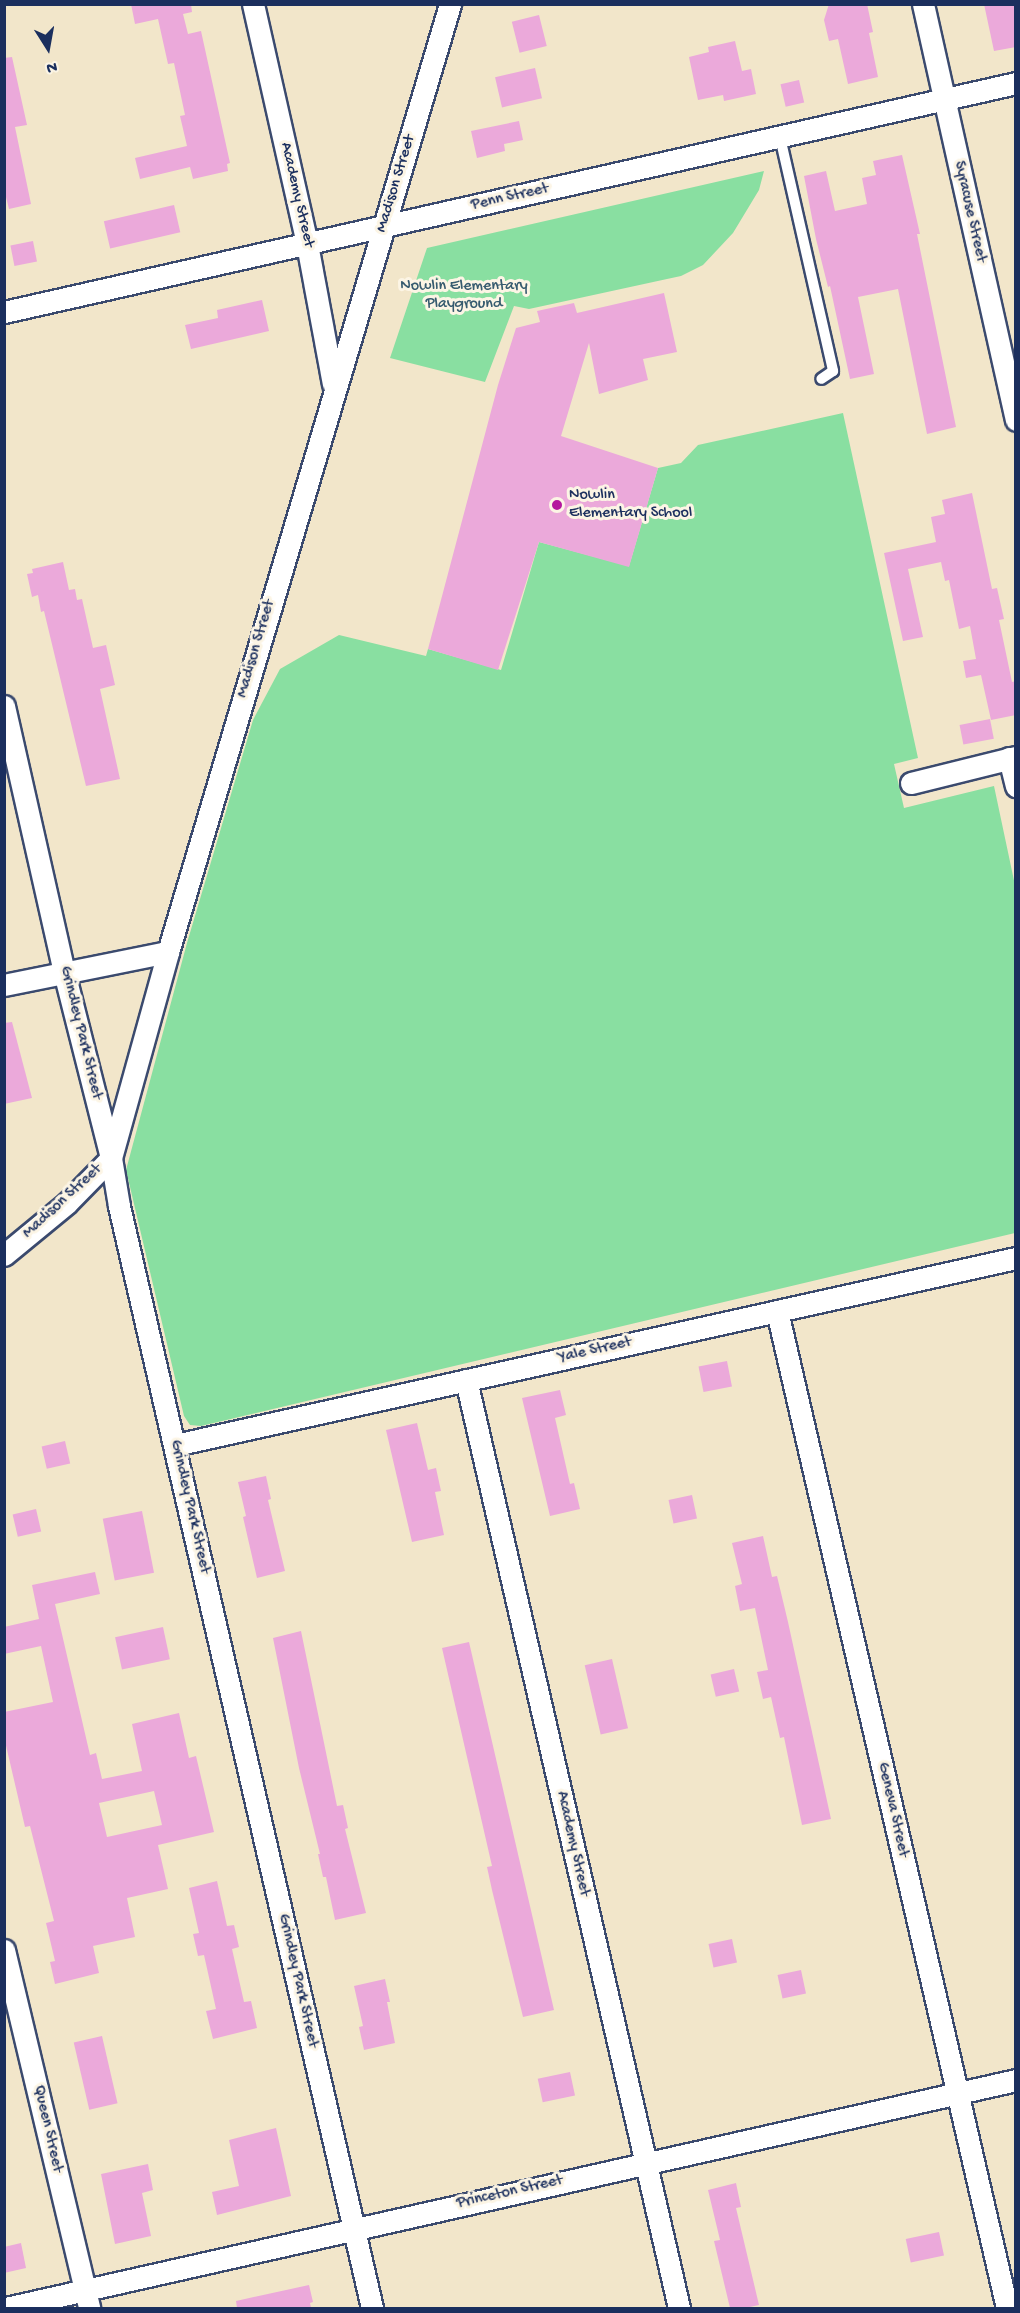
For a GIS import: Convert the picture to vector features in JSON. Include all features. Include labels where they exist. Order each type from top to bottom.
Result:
[{"type":"street","name":"Academy Street","points":[[253,4],[307,244],[334,387]]},
{"type":"street","name":"Madison Street","points":[[4,1254],[67,1203],[111,1158],[168,952],[334,387],[385,227],[450,4]]},
{"type":"street","name":"Syracuse Street","points":[[923,4],[1016,420]]},
{"type":"street","name":"Penn Street","points":[[4,312],[1016,83]]},
{"type":"street","name":"Grindley Park Street","points":[[4,706],[64,972],[111,1158],[117,1197],[372,2308]]},
{"type":"street","points":[[911,783],[1012,757],[1016,786]]},
{"type":"street","points":[[4,986],[168,952]]},
{"type":"street","name":"Yale Street","points":[[175,1445],[1016,1258]]},
{"type":"street","name":"Geneva Street","points":[[777,1311],[1007,2308]]},
{"type":"street","name":"Academy Street","points":[[466,1380],[679,2308]]},
{"type":"street","name":"Queen Street","points":[[4,1950],[87,2300]]},
{"type":"street","name":"Princeton Street","points":[[6,2308],[87,2300],[354,2229],[1016,2080]]},
{"type":"lane","points":[[780,137],[833,371],[821,379]]},
{"type":"green space","name":"Nowlin Elementary Playground","points":[[764,171],[759,190],[733,233],[703,265],[681,276],[529,309],[514,306],[485,382],[390,358],[427,248]]},
{"type":"green space","points":[[843,413],[918,758],[894,764],[904,808],[994,786],[1016,890],[1015,1233],[201,1426],[190,1425],[184,1416],[126,1170],[187,943],[253,720],[280,669],[339,635],[426,656],[428,649],[501,670],[539,542],[629,566],[658,468],[681,463],[698,445]]},
{"type":"building","points":[[131,4],[191,4],[192,12],[183,14],[188,34],[201,31],[230,163],[227,164],[228,171],[193,179],[190,167],[140,179],[135,158],[187,146],[180,116],[185,115],[174,63],[168,64],[158,19],[135,24]]},
{"type":"building","points":[[829,4],[867,4],[873,32],[869,33],[878,77],[848,84],[838,39],[829,41],[824,20]]},
{"type":"building","points":[[984,4],[1016,4],[1016,47],[994,51]]},
{"type":"building","points":[[539,15],[547,46],[520,53],[512,22]]},
{"type":"building","points":[[735,41],[742,71],[751,69],[756,94],[724,101],[723,95],[698,100],[689,57],[709,52],[708,47]]},
{"type":"building","points":[[12,57],[27,125],[15,127],[31,204],[9,209],[4,189],[4,58]]},
{"type":"building","points":[[535,68],[542,98],[502,107],[495,77]]},
{"type":"building","points":[[799,80],[804,102],[786,107],[780,84]]},
{"type":"building","points":[[519,121],[523,140],[504,144],[505,151],[477,158],[471,131]]},
{"type":"building","points":[[902,155],[920,234],[917,234],[956,427],[927,434],[898,289],[858,297],[874,374],[850,379],[830,286],[828,287],[816,239],[804,176],[826,171],[835,211],[867,204],[862,178],[876,175],[873,161]]},
{"type":"building","points":[[174,205],[180,232],[110,248],[104,221]]},
{"type":"building","points":[[33,241],[37,262],[14,266],[10,245]]},
{"type":"building","name":"Nowlin Elementary School","points":[[664,293],[677,352],[643,359],[648,380],[599,394],[589,343],[561,436],[658,468],[629,567],[539,542],[498,670],[428,649],[498,385],[516,328],[540,322],[537,311],[574,303],[577,313]]},
{"type":"building","points":[[262,300],[269,331],[191,349],[185,325],[218,318],[217,310]]},
{"type":"building","points":[[972,493],[992,589],[997,588],[1004,619],[999,620],[1012,682],[1016,681],[1016,715],[991,720],[981,675],[966,678],[963,661],[976,659],[970,626],[959,629],[949,580],[945,581],[941,562],[908,569],[923,637],[903,641],[884,553],[936,542],[931,517],[945,514],[942,500]]},
{"type":"building","points":[[63,562],[69,590],[75,589],[77,600],[82,599],[93,648],[106,645],[115,685],[100,689],[120,779],[86,786],[44,611],[41,612],[38,595],[32,597],[27,574],[33,573],[32,569]]},
{"type":"building","points":[[990,719],[994,739],[963,745],[960,725]]},
{"type":"building","points":[[12,1022],[32,1098],[4,1104],[4,1023]]},
{"type":"building","points":[[727,1361],[732,1387],[703,1392],[699,1367]]},
{"type":"building","points":[[560,1390],[566,1415],[555,1418],[570,1484],[574,1483],[580,1509],[550,1516],[522,1398]]},
{"type":"building","points":[[417,1423],[428,1470],[436,1468],[441,1491],[435,1492],[444,1535],[412,1542],[386,1430]]},
{"type":"building","points":[[65,1441],[70,1463],[47,1469],[42,1446]]},
{"type":"building","points":[[266,1476],[271,1499],[268,1500],[285,1571],[257,1578],[243,1517],[246,1516],[238,1482]]},
{"type":"building","points":[[692,1495],[697,1518],[674,1523],[669,1500]]},
{"type":"building","points":[[36,1509],[41,1531],[18,1537],[13,1514]]},
{"type":"building","points":[[142,1511],[154,1573],[115,1580],[103,1519]]},
{"type":"building","points":[[763,1536],[772,1577],[777,1576],[831,1819],[802,1825],[784,1737],[780,1738],[771,1697],[763,1699],[757,1672],[768,1670],[755,1608],[740,1611],[735,1586],[742,1584],[732,1543]]},
{"type":"building","points":[[95,1572],[100,1594],[55,1604],[90,1755],[96,1753],[102,1779],[142,1771],[132,1724],[179,1713],[189,1758],[196,1756],[214,1832],[158,1845],[168,1889],[127,1898],[135,1937],[93,1946],[99,1973],[55,1984],[50,1962],[55,1961],[46,1923],[54,1921],[30,1826],[25,1827],[4,1737],[4,1712],[53,1702],[41,1646],[4,1654],[4,1627],[39,1619],[32,1585]],"holes":[[[154,1791],[162,1825],[107,1837],[99,1803]]]},
{"type":"building","points":[[163,1627],[170,1659],[122,1669],[115,1637]]},
{"type":"building","points":[[301,1631],[337,1806],[343,1805],[348,1828],[345,1829],[366,1913],[335,1920],[299,1768],[273,1638]]},
{"type":"building","points":[[469,1642],[554,2010],[523,2017],[492,1890],[487,1867],[492,1866],[442,1648]]},
{"type":"building","points":[[612,1659],[628,1728],[601,1734],[585,1665]]},
{"type":"building","points":[[734,1669],[739,1691],[716,1697],[711,1674]]},
{"type":"building","points":[[217,1881],[227,1926],[234,1925],[239,1947],[232,1949],[244,2002],[251,2001],[257,2028],[213,2039],[206,2011],[216,2009],[204,1955],[198,1956],[193,1934],[199,1933],[189,1888]]},
{"type":"building","points":[[732,1939],[737,1962],[714,1967],[709,1944]]},
{"type":"building","points":[[801,1970],[806,1993],[783,1998],[778,1975]]},
{"type":"building","points":[[385,1979],[395,2043],[364,2050],[359,2027],[363,2026],[354,1986]]},
{"type":"building","points":[[102,2036],[118,2103],[89,2110],[74,2043]]},
{"type":"building","points":[[570,2072],[575,2095],[543,2102],[538,2079]]},
{"type":"building","points":[[276,2128],[291,2196],[217,2215],[212,2192],[239,2186],[229,2140]]},
{"type":"building","points":[[148,2164],[153,2190],[142,2193],[151,2236],[115,2244],[101,2174]]},
{"type":"building","points":[[736,2183],[741,2207],[736,2208],[759,2305],[745,2308],[730,2308],[714,2241],[720,2240],[708,2190]]},
{"type":"building","points":[[939,2232],[944,2255],[911,2263],[906,2239]]},
{"type":"building","points":[[21,2243],[26,2268],[4,2273],[4,2247]]},
{"type":"building","points":[[309,2285],[313,2302],[310,2303],[311,2308],[237,2308],[236,2301]]},
{"type":"place","name":"Nowlin Elementary School","points":[[557,505]]}]
